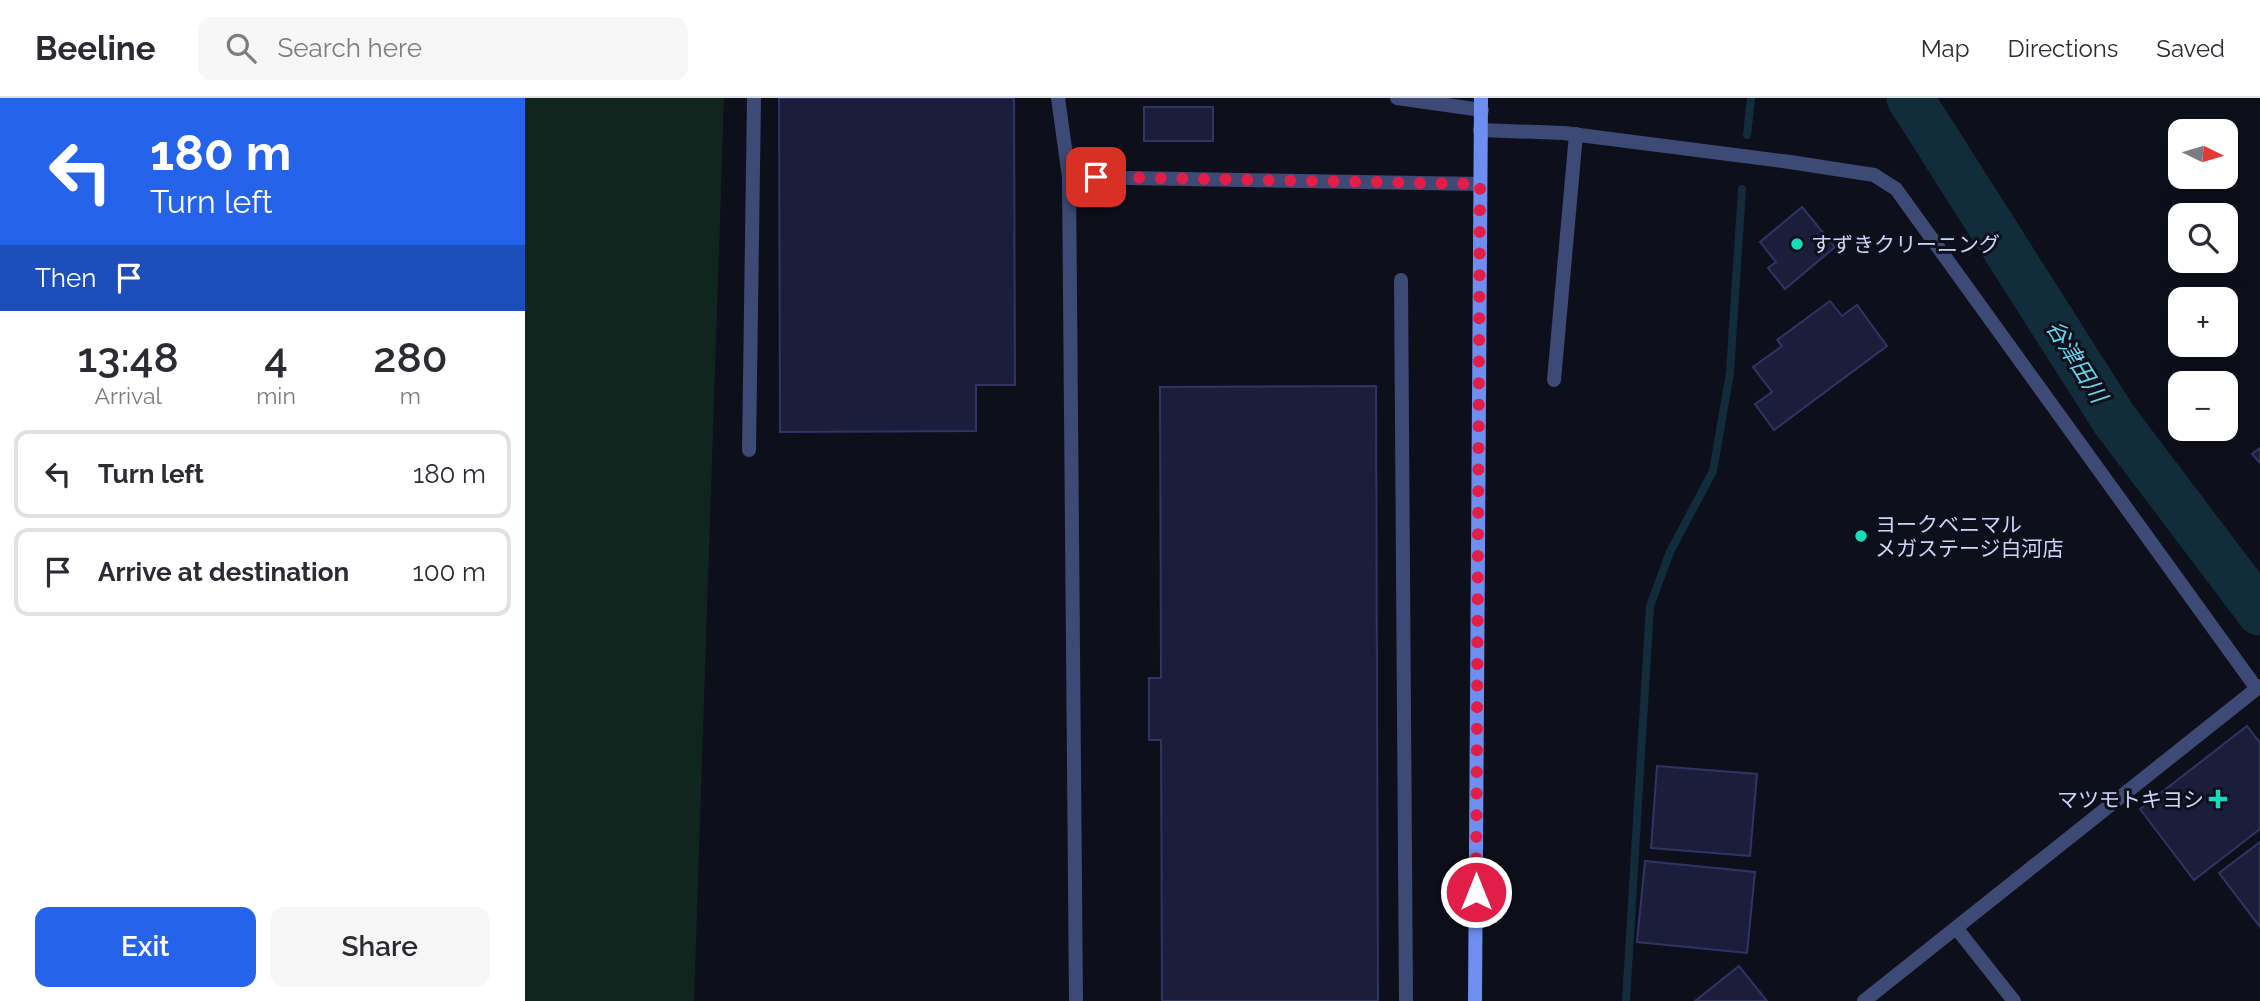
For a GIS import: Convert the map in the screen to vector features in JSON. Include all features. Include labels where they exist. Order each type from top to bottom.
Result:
[{"type":"street","points":[[749,450],[754,98]]},
{"type":"street","points":[[1058,98],[1069,177],[1076,1001]]},
{"type":"street","points":[[1397,98],[1482,104],[1475,1001]]},
{"type":"street","points":[[1480,130],[1576,134],[1790,162],[1874,176],[1896,189],[2258,688],[1864,1001]]},
{"type":"street","points":[[1554,380],[1576,134]]},
{"type":"street","points":[[1069,177],[1480,184]]},
{"type":"street","points":[[1401,280],[1406,1001]]},
{"type":"street","points":[[1957,929],[2014,1001]]},
{"type":"green space","points":[[525,98],[724,98],[694,1001],[525,1001]]},
{"type":"building","points":[[779,98],[1014,98],[1015,385],[976,385],[976,431],[780,432]]},
{"type":"building","points":[[1144,107],[1213,107],[1213,141],[1144,141]]},
{"type":"building","points":[[1802,207],[1835,247],[1785,289],[1768,268],[1776,262],[1760,242]]},
{"type":"building","points":[[1830,301],[1842,316],[1857,305],[1887,346],[1774,430],[1755,404],[1772,392],[1753,367],[1782,346],[1777,340]]},
{"type":"building","points":[[1376,386],[1378,1001],[1162,1001],[1161,740],[1149,740],[1149,678],[1161,678],[1160,387]]},
{"type":"building","points":[[2260,448],[2260,463],[2252,454]]},
{"type":"building","points":[[2247,726],[2260,743],[2260,829],[2194,880],[2140,809]]},
{"type":"building","points":[[1657,766],[1757,774],[1750,856],[1651,848]]},
{"type":"building","points":[[2260,842],[2260,927],[2219,873]]},
{"type":"building","points":[[1645,861],[1755,872],[1747,953],[1637,942]]},
{"type":"building","points":[[1739,966],[1767,1001],[1695,1001]]},
{"type":"waterway","points":[[1747,135],[1751,98]]},
{"type":"waterway","name":"谷津田川","points":[[1910,98],[2114,419],[2260,612]]},
{"type":"waterway","points":[[1626,1001],[1650,606],[1670,552],[1713,471],[1730,373],[1742,189]]},
{"type":"place","name":"すずきクリーニング","points":[[1797,244]]},
{"type":"place","name":"ヨークベニマル メガステージ白河店","points":[[1861,536]]},
{"type":"place","name":"マツモトキヨシ","points":[[2218,799]]},
{"type":"route","points":[[1096,177],[1480,184],[1476,892]]}]
